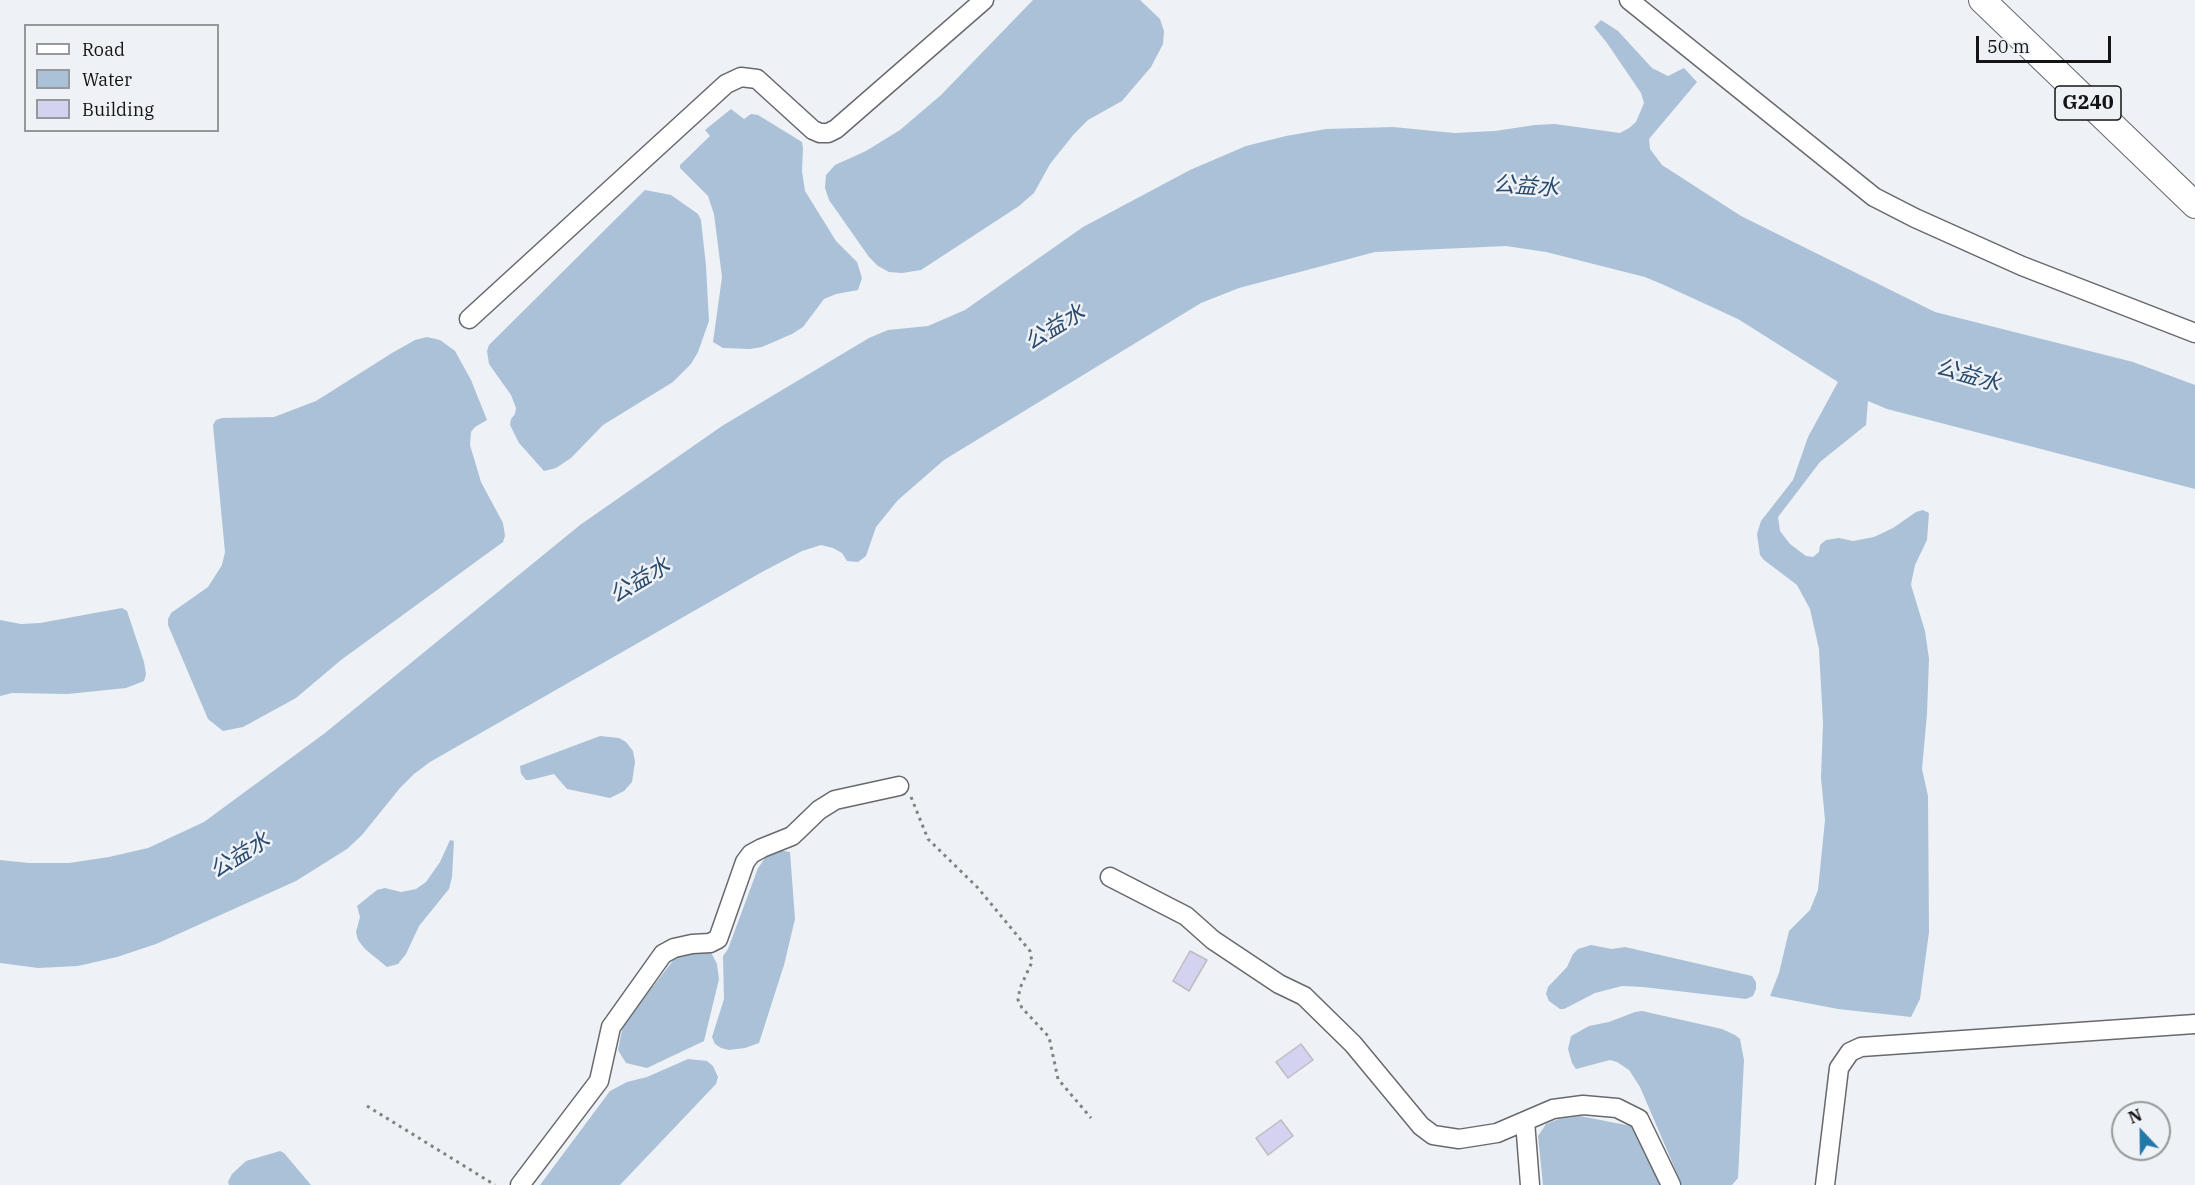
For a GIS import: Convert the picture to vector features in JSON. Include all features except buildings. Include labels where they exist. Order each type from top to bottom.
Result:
[{"type":"highway","name":"G240","points":[[1982,0],[2195,205]]},
{"type":"street","points":[[469,319],[726,84],[741,77],[757,79],[813,130],[828,133],[836,129],[984,0]]},
{"type":"street","points":[[1629,0],[1874,197],[2022,266],[2195,333]]},
{"type":"street","points":[[520,1185],[599,1081],[611,1028],[663,954],[674,948],[710,943],[718,939],[751,854],[792,836],[819,810],[835,800],[899,786]]},
{"type":"street","points":[[1110,877],[1186,916],[1213,940],[1279,984],[1304,996],[1353,1044],[1421,1126],[1433,1135],[1459,1139],[1497,1132],[1553,1109],[1583,1105],[1602,1106],[1631,1114],[1639,1119],[1671,1185]]},
{"type":"street","points":[[1825,1185],[1839,1068],[1850,1052],[1861,1047],[2195,1024]]},
{"type":"street","points":[[1525,1121],[1530,1185]]},
{"type":"path","points":[[899,786],[910,794],[928,839],[978,888],[1030,951],[1032,962],[1020,988],[1018,1000],[1022,1008],[1049,1037],[1058,1078],[1090,1118]]},
{"type":"path","points":[[367,1106],[495,1185]]},
{"type":"water","points":[[1033,0],[1140,0],[1160,19],[1164,31],[1163,44],[1151,67],[1122,101],[1088,120],[1074,134],[1050,164],[1034,193],[1019,206],[921,270],[902,273],[889,272],[878,266],[869,257],[829,200],[825,188],[826,175],[835,165],[866,151],[900,130],[941,95]]},
{"type":"water","name":"公益水","points":[[1601,20],[1618,31],[1652,68],[1668,76],[1684,68],[1697,82],[1649,139],[1650,149],[1662,165],[1741,216],[1935,312],[2133,362],[2195,385],[2195,489],[1887,409],[1868,401],[1866,425],[1820,462],[1778,517],[1780,531],[1790,544],[1806,556],[1813,557],[1826,540],[1839,538],[1853,541],[1874,537],[1893,528],[1916,512],[1923,510],[1929,513],[1927,540],[1915,565],[1911,585],[1925,631],[1929,659],[1922,769],[1928,796],[1929,932],[1920,999],[1911,1017],[1838,1009],[1770,996],[1779,973],[1789,931],[1810,910],[1818,890],[1825,820],[1821,778],[1823,723],[1819,649],[1810,609],[1797,585],[1760,555],[1757,534],[1761,521],[1793,480],[1808,437],[1838,382],[1738,319],[1645,277],[1546,252],[1506,246],[1375,252],[1239,288],[1201,303],[944,460],[898,500],[876,527],[866,556],[858,562],[847,561],[842,553],[821,545],[802,551],[762,572],[430,762],[400,788],[362,835],[347,849],[296,881],[156,944],[117,957],[78,966],[38,968],[0,963],[0,860],[69,863],[109,857],[148,848],[204,822],[325,733],[580,525],[722,426],[869,338],[888,330],[928,326],[965,310],[1083,227],[1190,170],[1246,146],[1326,129],[1393,127],[1454,133],[1555,124],[1620,133],[1629,128],[1636,122],[1644,103],[1641,93],[1594,27]]},
{"type":"water","points":[[731,109],[744,119],[751,114],[758,115],[802,142],[805,191],[836,241],[857,262],[862,278],[858,290],[824,299],[803,327],[792,334],[762,347],[750,349],[723,348],[713,342],[722,277],[714,214],[708,196],[680,168],[680,165],[710,136],[705,130]]},
{"type":"water","points":[[645,190],[671,195],[698,214],[701,220],[709,321],[698,352],[691,364],[673,382],[603,425],[571,458],[556,468],[544,471],[519,443],[510,425],[516,408],[511,395],[489,364],[487,351],[489,345]]},
{"type":"water","points":[[427,337],[440,340],[455,351],[471,380],[487,420],[471,432],[470,445],[481,482],[503,523],[505,536],[503,542],[341,660],[296,698],[243,727],[223,731],[208,719],[168,625],[171,613],[208,587],[222,565],[225,552],[213,425],[216,420],[222,418],[274,417],[316,401],[392,353],[415,340]]},
{"type":"water","points":[[122,608],[127,611],[144,662],[146,674],[144,681],[126,688],[68,694],[12,693],[0,696],[0,620],[21,624],[40,623]]},
{"type":"water","points":[[600,736],[619,738],[626,742],[633,751],[635,762],[632,782],[624,791],[610,798],[567,789],[554,774],[526,780],[521,774],[520,766]]},
{"type":"water","points":[[450,840],[454,841],[449,889],[419,926],[406,954],[398,964],[387,967],[365,949],[358,940],[356,932],[360,917],[357,906],[377,890],[385,888],[401,892],[416,889],[426,882],[440,862]]},
{"type":"water","points":[[779,850],[790,852],[795,919],[784,965],[759,1043],[745,1048],[729,1050],[721,1048],[715,1044],[712,1037],[724,999],[723,956],[728,949],[758,868],[765,858]]},
{"type":"water","points":[[1591,945],[1612,949],[1625,947],[1752,976],[1756,982],[1756,989],[1753,996],[1746,999],[1622,986],[1595,993],[1560,1009],[1549,1001],[1546,994],[1548,987],[1567,967],[1578,949]]},
{"type":"water","points":[[702,949],[711,952],[717,964],[719,979],[704,1041],[647,1068],[626,1063],[618,1050],[623,1025],[675,958]]},
{"type":"water","points":[[1642,1011],[1722,1029],[1740,1039],[1744,1060],[1738,1178],[1732,1185],[1682,1185],[1640,1087],[1629,1070],[1610,1060],[1576,1069],[1572,1063],[1568,1049],[1571,1036],[1589,1026]]},
{"type":"water","points":[[688,1059],[707,1061],[713,1066],[718,1077],[716,1084],[620,1185],[540,1185],[610,1091],[627,1082],[647,1077]]},
{"type":"water","points":[[1580,1116],[1636,1127],[1661,1185],[1543,1185],[1538,1136],[1546,1124],[1559,1119]]},
{"type":"water","points":[[280,1151],[311,1185],[229,1185],[232,1174],[246,1161]]}]
